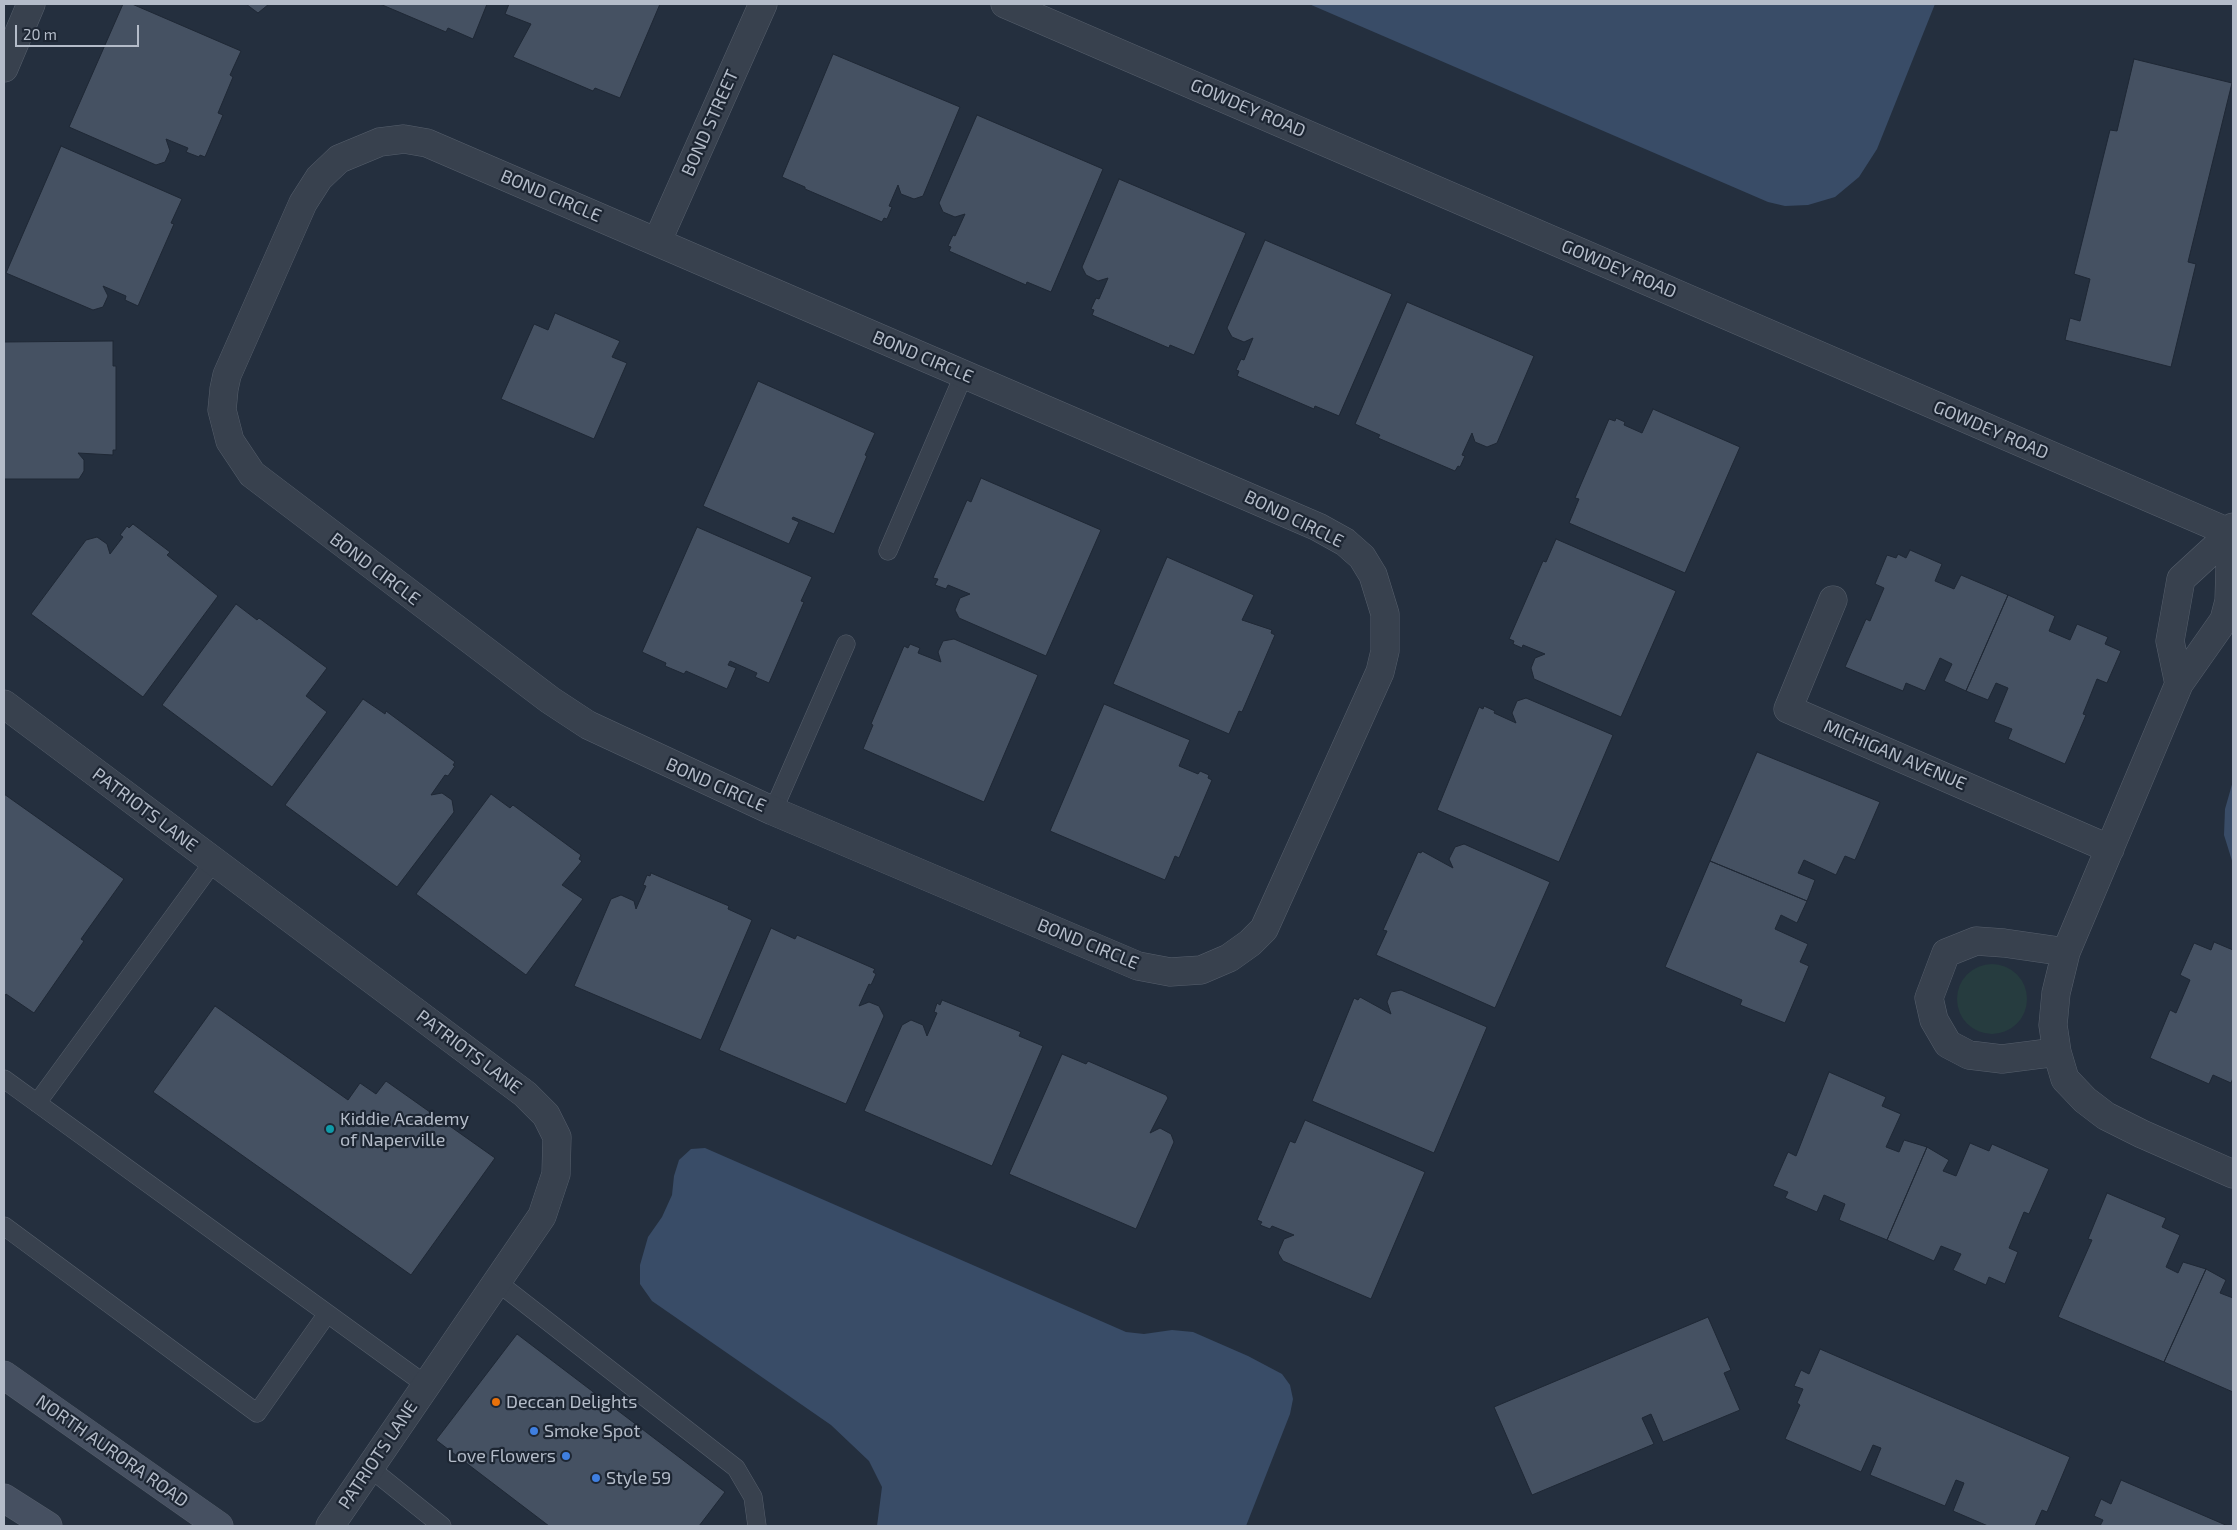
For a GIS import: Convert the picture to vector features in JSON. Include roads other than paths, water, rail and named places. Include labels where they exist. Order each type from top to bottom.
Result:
[{"type":"main road","name":"NORTH AURORA ROAD","points":[[4,1375],[219,1526]]},
{"type":"main road","points":[[4,1498],[48,1526]]},
{"type":"street","points":[[4,68],[31,4]]},
{"type":"street","name":"BOND STREET","points":[[657,242],[763,4]]},
{"type":"street","name":"GOWDEY ROAD","points":[[1005,4],[2232,532]]},
{"type":"street","name":"BOND CIRCLE","points":[[396,140],[427,143],[657,242],[1318,526],[1345,542],[1362,556],[1373,575],[1385,614],[1385,650],[1380,672],[1264,928],[1250,943],[1229,958],[1201,970],[1170,972],[1138,966],[773,810],[588,725],[550,700],[252,474],[230,440],[222,410],[228,375],[303,202],[319,178],[338,159],[380,142],[396,140]]},
{"type":"street","points":[[2179,684],[2170,641],[2181,579],[2232,532]]},
{"type":"street","points":[[2232,532],[2229,600],[2224,620],[2179,684],[2066,952],[2054,1009],[2053,1025],[2057,1052],[2065,1079],[2085,1100],[2106,1116],[2233,1174]]},
{"type":"street","name":"MICHIGAN AVENUE","points":[[1833,600],[1788,709],[2110,849]]},
{"type":"street","name":"PATRIOTS LANE","points":[[4,704],[525,1094],[546,1115],[557,1137],[556,1174],[542,1216],[330,1526]]},
{"type":"street","points":[[2057,1052],[2002,1059],[1968,1055],[1948,1044],[1934,1020],[1929,998],[1946,953],[1976,941],[2004,942],[2066,952]]},
{"type":"lane","points":[[888,551],[964,374]]},
{"type":"lane","points":[[773,810],[846,644]]},
{"type":"lane","points":[[37,1103],[214,861]]},
{"type":"lane","points":[[4,1079],[426,1385]]},
{"type":"lane","points":[[4,1226],[257,1413],[327,1314]]},
{"type":"lane","points":[[496,1281],[736,1468],[753,1497],[757,1526]]},
{"type":"lane","points":[[370,1468],[442,1526]]},
{"type":"water","points":[[1309,4],[1935,4],[1877,149],[1859,177],[1835,197],[1808,205],[1785,206],[1768,202]]},
{"type":"water","points":[[2233,781],[2233,864],[2224,835],[2225,809]]},
{"type":"water","points":[[705,1148],[1126,1332],[1144,1334],[1172,1330],[1193,1332],[1248,1356],[1282,1374],[1290,1385],[1293,1399],[1290,1414],[1246,1526],[877,1526],[882,1487],[869,1461],[831,1425],[652,1301],[640,1284],[640,1265],[648,1237],[662,1217],[672,1195],[674,1176],[679,1160],[691,1149]]},
{"type":"place","name":"Kiddie Academy of Naperville","points":[[330,1129]]},
{"type":"place","name":"Deccan Delights","points":[[496,1402]]},
{"type":"place","name":"Smoke Spot","points":[[534,1431]]},
{"type":"place","name":"Love Flowers","points":[[566,1456]]},
{"type":"place","name":"Style 59","points":[[596,1478]]}]
